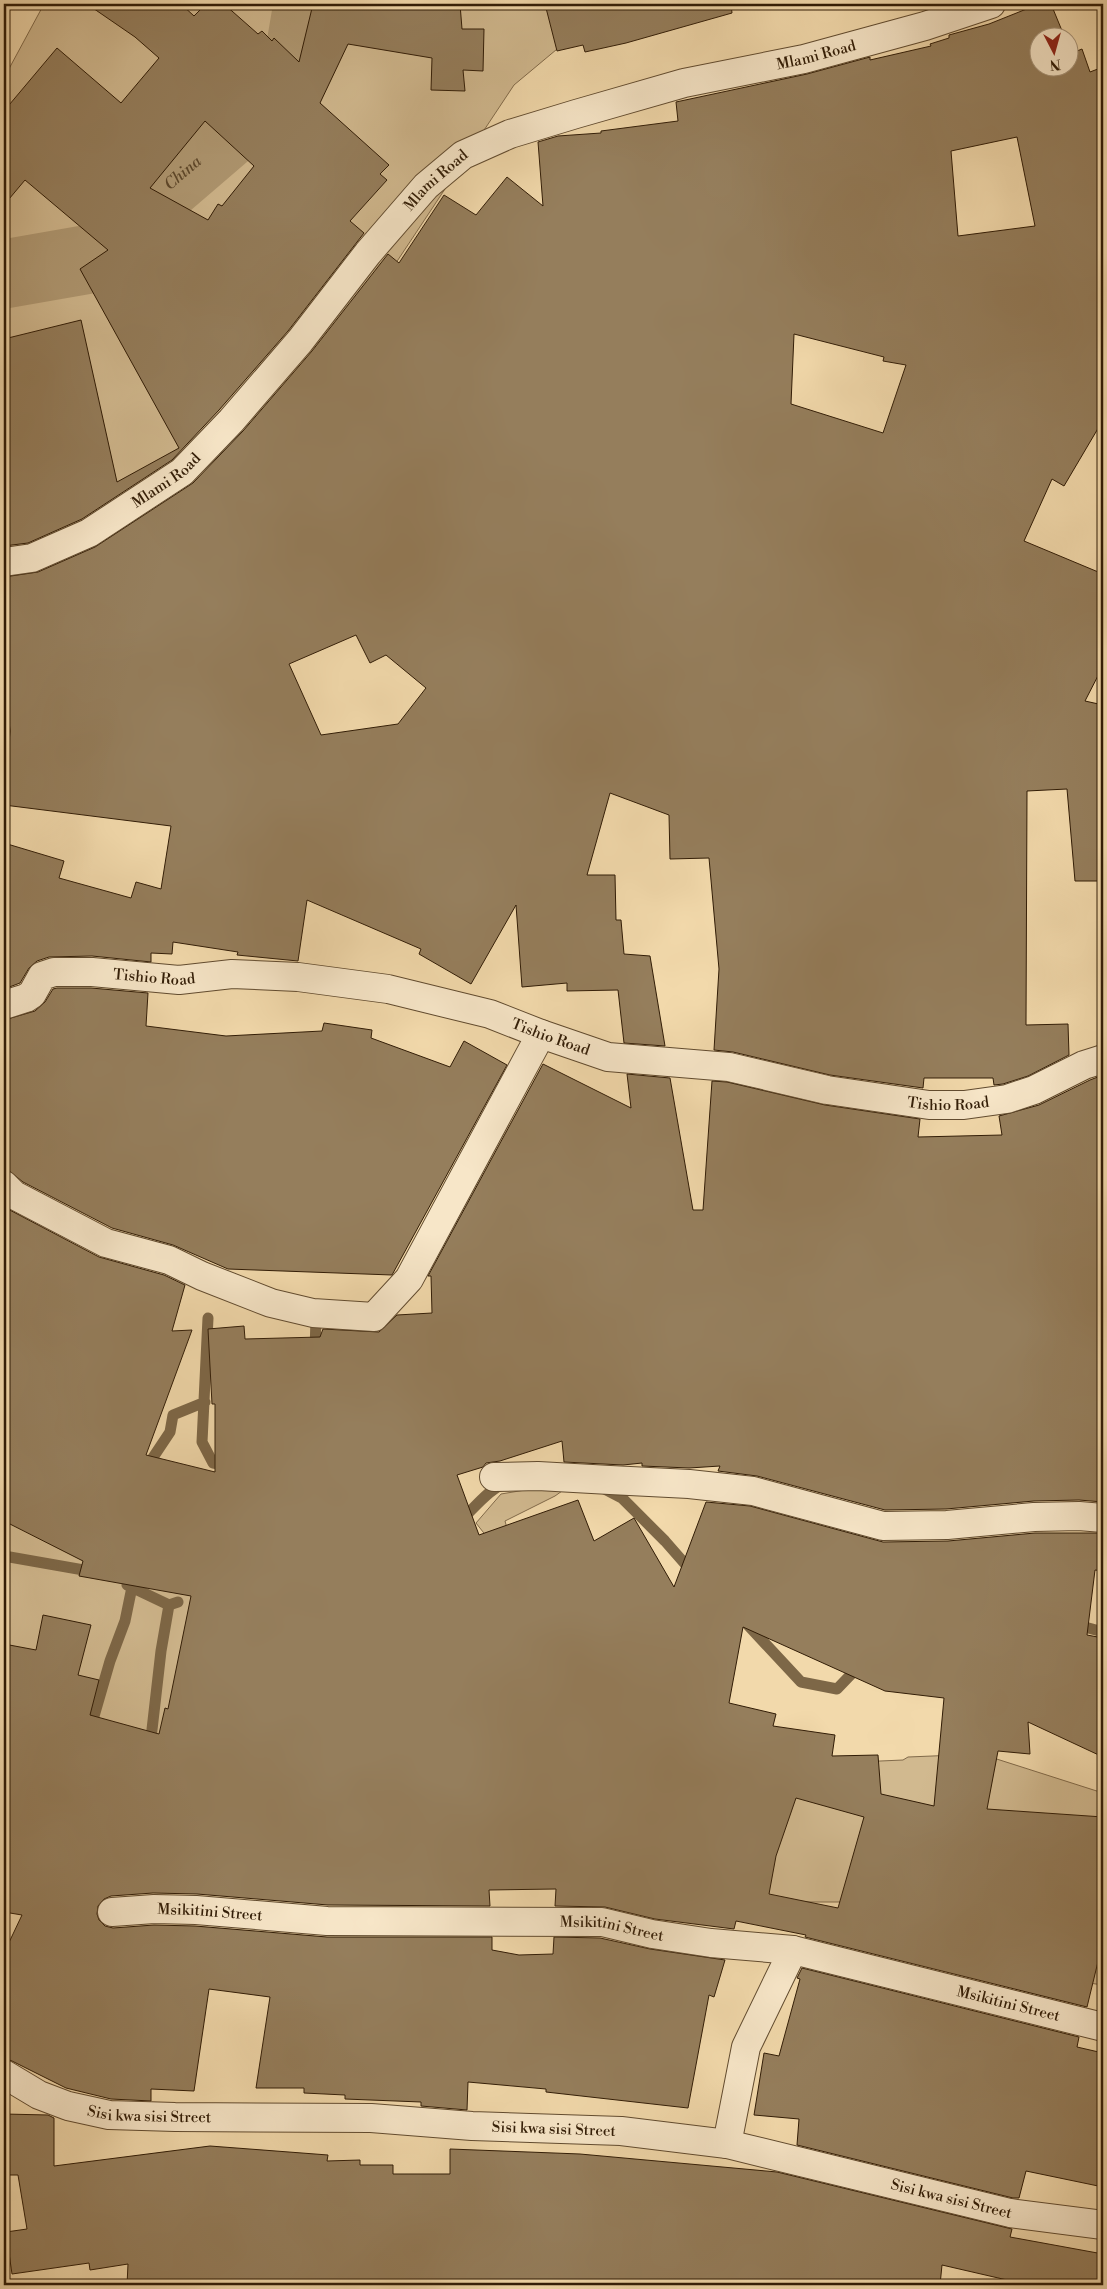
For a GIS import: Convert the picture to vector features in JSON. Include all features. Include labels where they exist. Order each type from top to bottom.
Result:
[{"type":"street","name":"Mlami Road","points":[[4,562],[32,558],[89,533],[182,472],[231,422],[426,186],[463,155],[510,134],[684,83],[804,59],[925,26],[991,4]]},
{"type":"street","name":"Tishio Road","points":[[4,1005],[26,998],[32,994],[42,976],[54,972],[92,972],[179,980],[232,974],[298,977],[388,988],[490,1014],[540,1034],[608,1057],[729,1067],[827,1090],[929,1105],[964,1105],[1007,1099],[1034,1090],[1084,1065],[1103,1059]]},
{"type":"street","points":[[4,1185],[14,1195],[106,1244],[169,1260],[202,1276],[272,1303],[313,1313],[374,1317],[409,1279],[540,1034]]},
{"type":"street","points":[[494,1477],[538,1476],[601,1479],[689,1484],[753,1491],[883,1526],[947,1525],[1043,1517],[1079,1516],[1103,1518]]},
{"type":"street","name":"Msikitini Street","points":[[112,1912],[154,1909],[196,1910],[328,1921],[602,1922],[652,1934],[711,1943],[792,1950],[1103,2027]]},
{"type":"street","points":[[727,2144],[746,2047],[792,1950]]},
{"type":"street","name":"Sisi kwa sisi Street","points":[[4,2074],[39,2094],[68,2106],[109,2115],[370,2118],[472,2126],[621,2131],[727,2144],[1010,2213],[1103,2225]]},
{"type":"shaded area","points":[[44,4],[611,4],[514,85],[309,394],[170,487],[4,573],[4,78]]},
{"type":"shaded area","points":[[572,1484],[555,1496],[505,1521],[515,1557],[509,1565],[476,1523],[501,1494]]},
{"type":"shaded area","points":[[4,1502],[252,1577],[767,1766],[903,1760],[908,1757],[981,1754],[1103,1793],[1103,1985],[871,1952],[858,1902],[750,1902],[509,1780],[146,1873],[4,1831]]},
{"type":"building","points":[[87,4],[181,4],[194,16],[206,4],[224,4],[258,34],[262,31],[272,41],[274,38],[299,62],[313,4],[460,4],[462,29],[484,29],[483,71],[463,70],[465,91],[431,90],[432,58],[348,44],[320,103],[389,165],[380,174],[387,180],[350,221],[364,233],[288,331],[219,410],[172,460],[82,519],[28,543],[4,546],[4,339],[81,320],[117,482],[179,448],[80,269],[108,250],[25,180],[4,205],[4,111],[57,48],[121,103],[159,58],[135,37]],"holes":[[[205,121],[254,166],[222,206],[218,204],[208,220],[150,188]]]},
{"type":"building","points":[[545,4],[731,4],[732,13],[626,43],[585,52],[583,45],[557,51]]},
{"type":"building","points":[[1039,4],[1051,4],[1061,28],[1030,28],[1030,78],[1080,78],[1080,50],[1082,49],[1090,72],[1103,67],[1103,420],[1064,486],[1052,479],[1024,541],[1103,574],[1103,666],[1085,701],[1103,705],[1103,881],[1075,881],[1067,789],[1027,791],[1026,1025],[1068,1024],[1069,1055],[1028,1076],[1003,1084],[994,1085],[993,1078],[924,1078],[923,1088],[830,1075],[733,1052],[714,1050],[719,969],[709,858],[670,859],[669,815],[610,793],[587,875],[615,875],[616,920],[621,920],[624,954],[650,956],[665,1046],[624,1043],[618,990],[567,991],[567,983],[522,987],[516,905],[471,984],[419,954],[421,949],[307,900],[298,961],[237,955],[238,952],[173,942],[172,954],[151,953],[151,962],[92,956],[49,957],[37,961],[29,968],[20,983],[4,989],[4,843],[64,861],[59,878],[131,898],[136,882],[161,889],[171,826],[4,805],[10,731],[4,669],[4,577],[38,572],[95,547],[193,483],[243,431],[312,351],[388,254],[399,263],[444,195],[476,215],[507,177],[543,206],[538,142],[558,136],[601,133],[601,131],[678,121],[676,102],[807,74],[870,57],[870,60],[931,46],[930,44],[949,38],[949,35],[989,24]],"holes":[[[1017,137],[1035,226],[958,236],[951,151]],[[794,334],[884,357],[883,361],[906,365],[883,433],[791,404]],[[356,635],[370,663],[386,655],[426,688],[398,724],[321,735],[289,664]]]},
{"type":"building","points":[[91,988],[148,993],[146,1026],[226,1036],[322,1031],[324,1023],[372,1030],[371,1038],[450,1067],[464,1041],[507,1065],[392,1275],[228,1269],[173,1245],[112,1228],[23,1182],[8,1170],[4,1170],[4,1020],[35,1011],[45,1002],[53,989]]},
{"type":"building","points":[[543,1064],[631,1108],[627,1074],[670,1078],[693,1210],[703,1210],[712,1081],[727,1082],[825,1105],[920,1119],[918,1137],[1002,1135],[999,1116],[1039,1105],[1103,1075],[1103,1502],[1079,1500],[1034,1501],[946,1509],[885,1510],[757,1476],[718,1471],[720,1466],[689,1468],[642,1466],[642,1463],[623,1465],[564,1462],[562,1441],[500,1461],[486,1463],[483,1467],[457,1475],[479,1535],[578,1500],[594,1541],[634,1518],[674,1587],[706,1502],[750,1506],[883,1542],[948,1541],[1035,1533],[1103,1533],[1103,1571],[1095,1570],[1087,1635],[1103,1638],[1103,1757],[1028,1722],[1030,1754],[998,1751],[987,1809],[1103,1817],[1103,1941],[1087,2007],[805,1937],[806,1935],[736,1921],[734,1929],[655,1919],[605,1907],[555,1906],[556,1889],[489,1890],[490,1906],[328,1905],[197,1894],[153,1893],[111,1896],[104,1899],[98,1906],[97,1914],[99,1920],[105,1926],[113,1928],[154,1925],[195,1926],[327,1937],[492,1937],[492,1950],[519,1955],[553,1954],[554,1937],[600,1938],[650,1949],[725,1960],[714,1997],[709,1995],[688,2108],[546,2092],[546,2089],[468,2082],[467,2110],[421,2106],[421,2102],[345,2099],[345,2095],[304,2093],[304,2088],[256,2088],[270,1997],[209,1989],[194,2091],[151,2089],[151,2101],[111,2099],[66,2088],[4,2058],[4,1953],[22,1915],[4,1912],[4,1644],[36,1650],[43,1615],[91,1625],[78,1675],[99,1680],[90,1715],[159,1734],[165,1708],[168,1709],[191,1596],[79,1576],[83,1561],[4,1521],[4,1207],[99,1257],[164,1275],[185,1285],[172,1331],[192,1330],[146,1455],[215,1472],[215,1404],[212,1404],[208,1329],[244,1326],[245,1339],[320,1337],[323,1329],[379,1332],[397,1315],[432,1313],[431,1276],[428,1276]],"holes":[[[743,1627],[885,1691],[944,1698],[934,1806],[881,1794],[878,1755],[832,1756],[835,1735],[773,1726],[776,1714],[729,1703]],[[796,1798],[864,1817],[838,1908],[769,1894],[776,1856]]]},
{"type":"building","points":[[802,1968],[1079,2037],[1077,2047],[1103,2053],[1103,2187],[1026,2171],[1019,2198],[1013,2198],[797,2145],[799,2119],[754,2115],[764,2053],[779,2056],[800,1979],[797,1978]]},
{"type":"building","points":[[4,2114],[48,2115],[54,2118],[54,2166],[210,2146],[328,2155],[327,2161],[360,2160],[360,2165],[393,2165],[393,2174],[450,2174],[450,2149],[580,2154],[777,2172],[1012,2229],[1010,2237],[1103,2254],[1103,2285],[1006,2285],[1007,2280],[942,2265],[940,2285],[127,2285],[128,2264],[90,2270],[89,2263],[12,2274],[6,2232],[27,2229],[18,2175],[4,2175]]},
{"type":"waterway","name":"China","points":[[4,274],[113,255],[159,192],[250,114],[299,57],[308,4]]},
{"type":"waterway","points":[[208,1318],[202,1442],[213,1463],[230,1466]]},
{"type":"waterway","points":[[315,1352],[316,1318]]},
{"type":"waterway","points":[[148,1469],[150,1462],[170,1432],[173,1415],[205,1402]]},
{"type":"waterway","points":[[459,1522],[492,1490],[503,1485]]},
{"type":"waterway","points":[[599,1486],[622,1498],[665,1541],[693,1573]]},
{"type":"waterway","points":[[4,1556],[95,1572]]},
{"type":"waterway","points":[[127,1585],[169,1605],[178,1602]]},
{"type":"waterway","points":[[90,1730],[110,1661],[125,1621],[132,1587]]},
{"type":"waterway","points":[[150,1747],[161,1651],[169,1605]]},
{"type":"waterway","points":[[746,1623],[801,1682],[837,1689],[861,1664]]},
{"type":"waterway","points":[[1074,1624],[1103,1632]]}]
